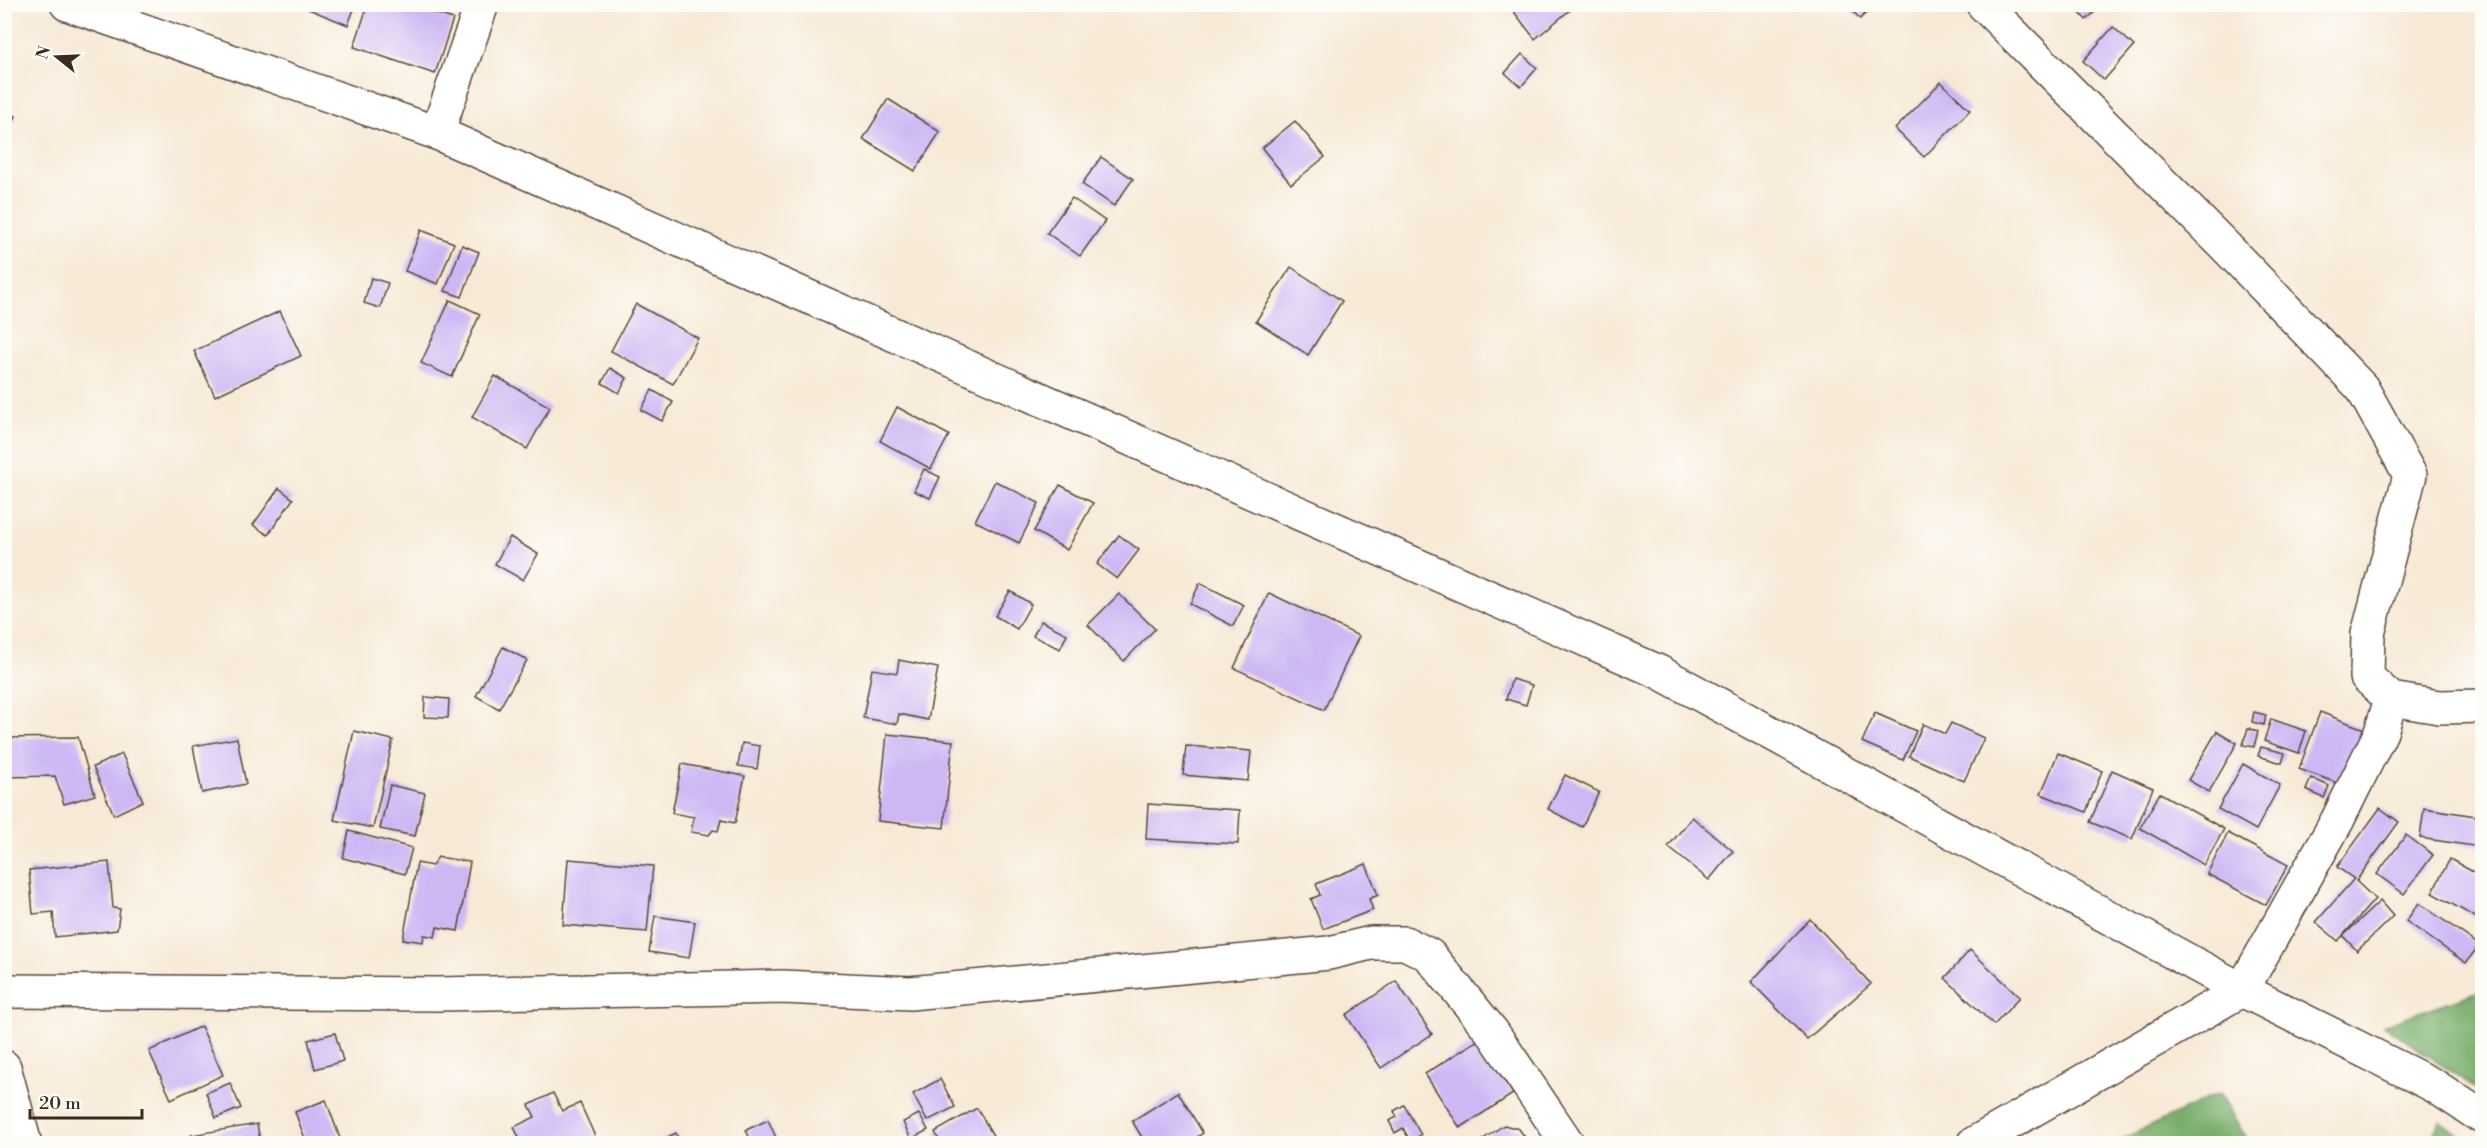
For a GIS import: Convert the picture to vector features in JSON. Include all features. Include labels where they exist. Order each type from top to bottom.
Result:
[{"type":"street","points":[[67,4],[437,133],[1659,672],[2242,990],[2433,1085],[2482,1117]]},
{"type":"street","points":[[437,133],[482,4]]},
{"type":"street","points":[[1983,4],[2224,245],[2362,388],[2410,475],[2368,634],[2367,677],[2391,699],[2439,707],[2482,706]]},
{"type":"street","points":[[1973,1143],[2242,990],[2337,821],[2381,732],[2391,699]]},
{"type":"street","points":[[4,992],[438,994],[783,987],[910,993],[1329,953],[1371,943],[1406,943],[1429,955],[1493,1033],[1568,1143]]},
{"type":"street","points":[[4,1067],[25,1143]]},
{"type":"green space","points":[[2482,990],[2482,1093],[2383,1025]]},
{"type":"green space","points":[[2220,1093],[2249,1143],[2114,1143]]},
{"type":"green space","points":[[2440,1121],[2472,1143],[2429,1143]]},
{"type":"building","points":[[296,4],[356,4],[348,25]]},
{"type":"building","points":[[368,4],[407,4],[453,19],[435,74],[354,47]]},
{"type":"building","points":[[1508,4],[1577,4],[1535,39]]},
{"type":"building","points":[[1846,4],[1875,4],[1860,19]]},
{"type":"building","points":[[2072,4],[2103,4],[2086,20]]},
{"type":"building","points":[[2113,27],[2134,46],[2104,80],[2083,61]]},
{"type":"building","points":[[1522,54],[1537,68],[1521,87],[1505,73]]},
{"type":"building","points":[[1941,82],[1970,110],[1924,157],[1895,129]]},
{"type":"building","points":[[888,99],[940,132],[915,171],[863,139]]},
{"type":"building","points":[[4,110],[16,116],[4,141]]},
{"type":"building","points":[[1295,121],[1325,157],[1291,184],[1262,148]]},
{"type":"building","points":[[1101,157],[1133,179],[1114,206],[1082,184]]},
{"type":"building","points":[[1072,198],[1105,221],[1080,256],[1047,233]]},
{"type":"building","points":[[421,230],[454,243],[438,284],[405,271]]},
{"type":"building","points":[[462,245],[479,252],[462,297],[445,291]]},
{"type":"building","points":[[1291,267],[1342,301],[1308,355],[1256,321]]},
{"type":"building","points":[[371,278],[388,283],[380,308],[364,303]]},
{"type":"building","points":[[450,300],[480,314],[452,377],[421,363]]},
{"type":"building","points":[[636,304],[698,338],[673,384],[611,351]]},
{"type":"building","points":[[280,311],[301,356],[215,396],[194,351]]},
{"type":"building","points":[[610,368],[627,378],[619,393],[602,383]]},
{"type":"building","points":[[495,376],[550,407],[527,449],[472,417]]},
{"type":"building","points":[[652,390],[673,402],[662,421],[641,410]]},
{"type":"building","points":[[897,407],[949,435],[931,469],[880,441]]},
{"type":"building","points":[[924,469],[940,477],[930,498],[914,491]]},
{"type":"building","points":[[995,481],[1039,503],[1019,543],[975,521]]},
{"type":"building","points":[[1060,485],[1093,503],[1067,550],[1034,531]]},
{"type":"building","points":[[279,488],[293,499],[268,535],[253,525]]},
{"type":"building","points":[[1119,535],[1139,550],[1117,579],[1097,564]]},
{"type":"building","points":[[510,537],[538,554],[523,580],[495,564]]},
{"type":"building","points":[[1200,583],[1244,605],[1233,626],[1190,604]]},
{"type":"building","points":[[1010,591],[1031,604],[1017,629],[995,616]]},
{"type":"building","points":[[1269,593],[1359,636],[1324,710],[1234,668]]},
{"type":"building","points":[[1119,594],[1155,629],[1124,661],[1088,625]]},
{"type":"building","points":[[1041,621],[1067,634],[1060,649],[1033,636]]},
{"type":"building","points":[[503,647],[527,660],[499,709],[476,696]]},
{"type":"building","points":[[899,660],[938,668],[928,720],[899,714],[897,724],[863,718],[872,669],[897,673]]},
{"type":"building","points":[[1512,679],[1532,685],[1526,705],[1506,699]]},
{"type":"building","points":[[425,697],[449,699],[448,718],[424,717]]},
{"type":"building","points":[[2254,712],[2266,715],[2264,725],[2252,722]]},
{"type":"building","points":[[2320,712],[2364,729],[2343,785],[2299,769]]},
{"type":"building","points":[[1875,713],[1916,731],[1903,760],[1862,742]]},
{"type":"building","points":[[2271,719],[2306,731],[2299,753],[2264,741]]},
{"type":"building","points":[[1951,723],[1984,738],[1964,781],[1909,756],[1923,724],[1945,734]]},
{"type":"building","points":[[2248,728],[2258,731],[2254,747],[2243,745]]},
{"type":"building","points":[[354,731],[393,740],[373,828],[334,820]]},
{"type":"building","points":[[2217,731],[2237,743],[2209,792],[2188,780]]},
{"type":"building","points":[[887,734],[953,741],[944,828],[878,821]]},
{"type":"building","points":[[78,737],[95,795],[64,804],[55,776],[4,777],[4,738]]},
{"type":"building","points":[[237,738],[246,784],[202,793],[193,746]]},
{"type":"building","points":[[742,743],[760,746],[757,769],[738,766]]},
{"type":"building","points":[[1186,746],[1251,751],[1248,781],[1183,775]]},
{"type":"building","points":[[2261,747],[2285,753],[2282,763],[2258,756]]},
{"type":"building","points":[[2058,753],[2102,771],[2086,812],[2041,794]]},
{"type":"building","points":[[122,754],[143,801],[114,815],[93,767]]},
{"type":"building","points":[[682,764],[745,776],[735,823],[721,820],[718,831],[713,830],[709,835],[691,832],[694,817],[672,813]]},
{"type":"building","points":[[2243,764],[2280,785],[2256,830],[2218,809]]},
{"type":"building","points":[[2112,770],[2153,788],[2132,839],[2090,822]]},
{"type":"building","points":[[1565,775],[1599,792],[1582,827],[1548,809]]},
{"type":"building","points":[[2311,778],[2329,786],[2324,798],[2306,790]]},
{"type":"building","points":[[390,785],[425,793],[415,836],[380,829]]},
{"type":"building","points":[[2160,793],[2224,829],[2204,865],[2140,828]]},
{"type":"building","points":[[1148,804],[1240,810],[1238,844],[1146,839]]},
{"type":"building","points":[[2380,808],[2399,822],[2356,881],[2375,899],[2338,941],[2316,922],[2354,879],[2337,867]]},
{"type":"building","points":[[2424,808],[2482,817],[2480,847],[2420,838]]},
{"type":"building","points":[[1692,817],[1733,851],[1709,880],[1668,847]]},
{"type":"building","points":[[349,831],[412,848],[405,874],[343,858]]},
{"type":"building","points":[[2228,833],[2288,865],[2266,905],[2207,874]]},
{"type":"building","points":[[2406,835],[2433,855],[2404,894],[2377,874]]},
{"type":"building","points":[[438,857],[470,862],[458,931],[437,927],[435,937],[424,935],[423,942],[403,939],[417,863],[432,866]]},
{"type":"building","points":[[568,859],[653,866],[647,932],[563,925]]},
{"type":"building","points":[[2450,859],[2482,877],[2482,921],[2432,893]]},
{"type":"building","points":[[109,862],[113,908],[120,909],[117,930],[55,937],[53,912],[33,914],[29,870]]},
{"type":"building","points":[[1366,864],[1378,895],[1369,899],[1373,910],[1323,929],[1311,899],[1320,895],[1316,884]]},
{"type":"building","points":[[2380,901],[2393,916],[2357,951],[2343,936]]},
{"type":"building","points":[[2419,903],[2479,945],[2466,963],[2406,921]]},
{"type":"building","points":[[655,916],[695,922],[689,958],[649,952]]},
{"type":"building","points":[[1810,919],[1871,984],[1807,1039],[1751,982]]},
{"type":"building","points":[[1970,950],[2020,997],[1994,1025],[1945,978]]},
{"type":"building","points":[[1396,981],[1432,1034],[1381,1068],[1346,1015]]},
{"type":"building","points":[[201,1026],[223,1075],[171,1099],[149,1051]]},
{"type":"building","points":[[335,1033],[343,1061],[315,1069],[308,1040]]},
{"type":"building","points":[[1478,1040],[1513,1094],[1460,1128],[1425,1074]]},
{"type":"building","points":[[940,1079],[955,1107],[927,1121],[913,1094]]},
{"type":"building","points":[[230,1083],[241,1108],[216,1118],[206,1093]]},
{"type":"building","points":[[1178,1092],[1203,1133],[1187,1144],[1146,1144],[1132,1121]]},
{"type":"building","points":[[553,1093],[562,1111],[580,1103],[598,1143],[522,1144],[514,1127],[535,1117],[529,1105]]},
{"type":"building","points":[[326,1100],[342,1144],[307,1144],[295,1112]]},
{"type":"building","points":[[1404,1105],[1421,1135],[1410,1141],[1403,1128],[1395,1133],[1389,1121],[1397,1117],[1394,1111]]},
{"type":"building","points":[[977,1108],[998,1144],[941,1144],[935,1132]]},
{"type":"building","points":[[919,1114],[928,1130],[911,1139],[903,1122]]},
{"type":"building","points":[[768,1120],[778,1142],[752,1144],[746,1130]]},
{"type":"building","points":[[257,1124],[260,1141],[246,1144],[193,1144],[191,1135]]},
{"type":"building","points":[[1504,1125],[1519,1129],[1527,1140],[1526,1144],[1476,1144]]},
{"type":"building","points":[[676,1133],[680,1144],[654,1144]]}]
